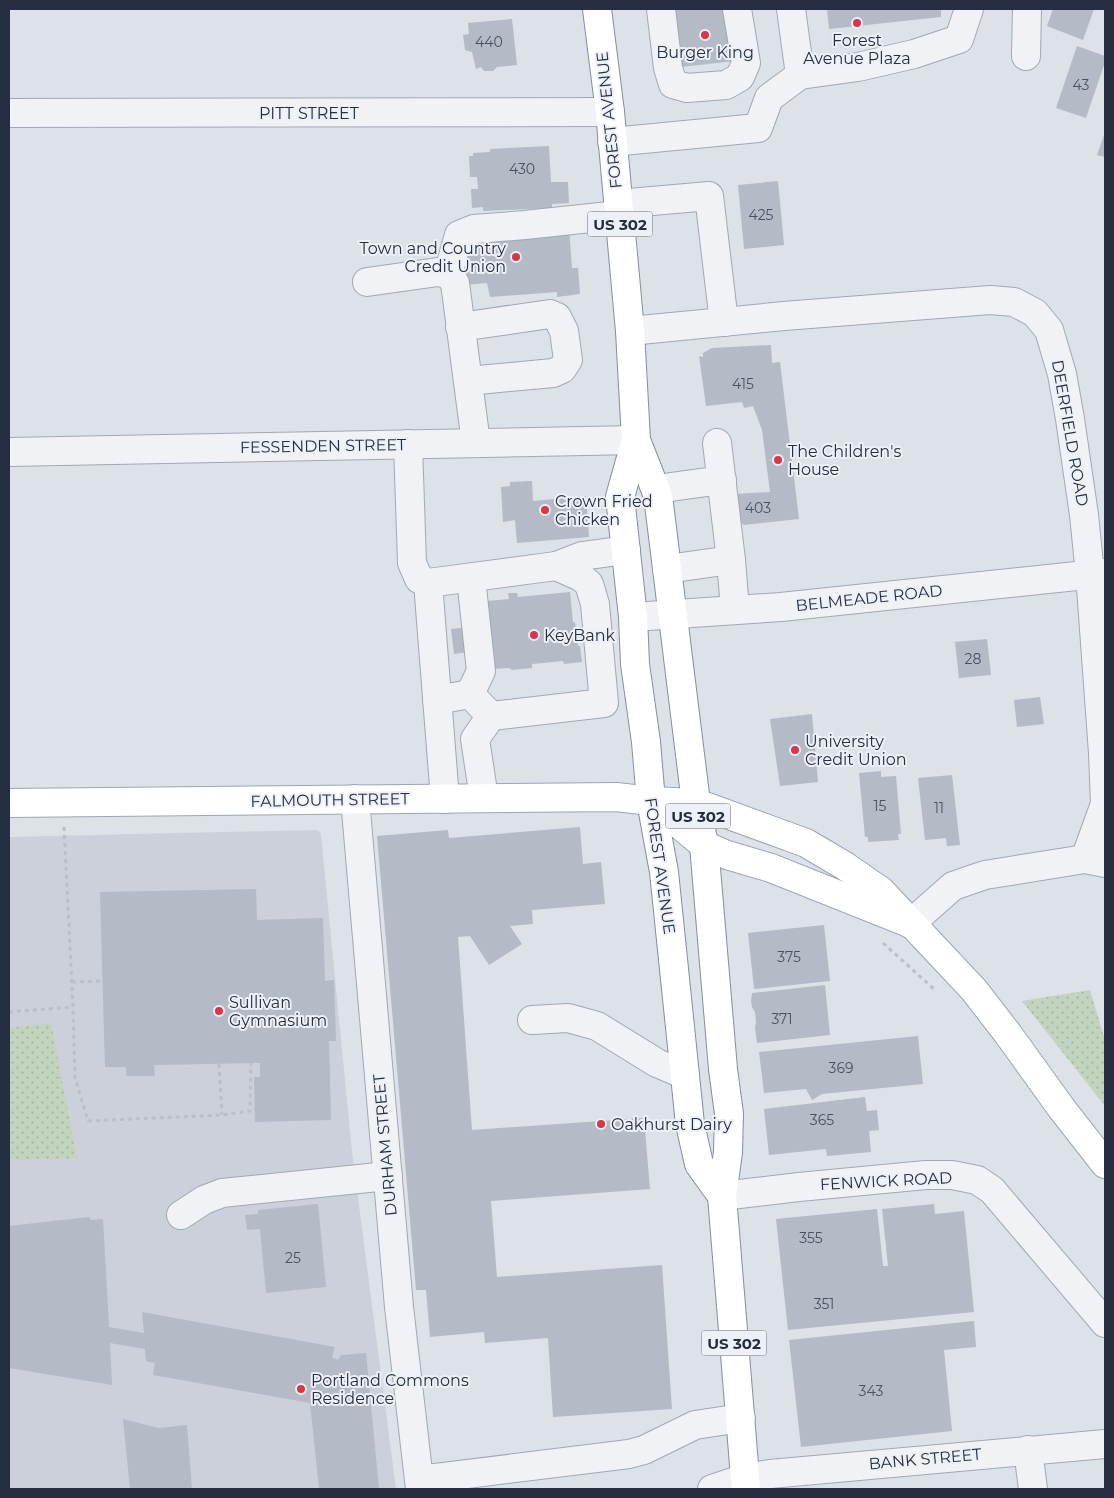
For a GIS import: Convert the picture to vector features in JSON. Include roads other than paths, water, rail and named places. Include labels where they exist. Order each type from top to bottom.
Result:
[{"type":"main road","name":"FOREST AVENUE","points":[[597,9],[610,112],[630,331],[636,440],[620,497],[633,617],[635,664],[646,742],[651,801],[664,872],[690,1124],[699,1164],[722,1196]]},
{"type":"main road","name":"FOREST AVENUE","points":[[636,440],[658,496],[696,803],[704,846],[722,1069],[729,1114],[728,1152],[722,1196],[745,1483]]},
{"type":"main road","name":"FALMOUTH STREET","points":[[9,803],[616,797],[696,803],[806,843],[827,854],[881,891],[974,990],[1105,1164]]},
{"type":"main road","points":[[651,801],[704,846],[779,872],[910,924]]},
{"type":"street","points":[[661,9],[668,68],[673,84],[686,88],[726,85],[740,77],[746,63],[737,9]]},
{"type":"street","points":[[792,9],[800,75]]},
{"type":"street","points":[[612,142],[758,128],[769,98],[800,75],[858,67],[914,54],[959,39],[969,9]]},
{"type":"street","points":[[1026,56],[1028,9]]},
{"type":"street","name":"PITT STREET","points":[[9,113],[610,112]]},
{"type":"street","points":[[448,274],[459,235],[474,229],[524,225],[709,196],[724,322]]},
{"type":"street","points":[[367,282],[438,272],[448,274],[455,283],[476,443]]},
{"type":"street","name":"DEERFIELD ROAD","points":[[630,331],[784,316],[990,300],[1014,302],[1034,313],[1049,330],[1062,374],[1084,515],[1098,573],[1105,804],[1095,861]]},
{"type":"street","points":[[460,327],[550,314],[557,317],[564,331],[568,360],[562,369],[553,373],[468,381]]},
{"type":"street","name":"FESSENDEN STREET","points":[[9,452],[636,440]]},
{"type":"street","points":[[717,443],[736,610]]},
{"type":"street","points":[[408,444],[412,563],[419,579],[428,583],[471,578],[556,566],[582,556],[626,550]]},
{"type":"street","points":[[656,489],[722,480]]},
{"type":"street","points":[[668,569],[731,560]]},
{"type":"street","points":[[484,798],[475,739],[491,716],[604,702],[595,604],[590,584],[581,577],[556,566]]},
{"type":"street","name":"BELMEADE ROAD","points":[[633,617],[780,607],[1098,573]]},
{"type":"street","points":[[470,694],[481,671],[471,578]]},
{"type":"street","points":[[428,583],[445,798]]},
{"type":"street","points":[[437,700],[470,694]]},
{"type":"street","points":[[470,694],[491,716]]},
{"type":"street","name":"DURHAM STREET","points":[[356,799],[399,1307],[420,1485]]},
{"type":"street","points":[[910,924],[953,886],[985,875],[1095,861]]},
{"type":"street","points":[[532,1020],[568,1018],[597,1026],[657,1063],[685,1076]]},
{"type":"street","name":"FENWICK ROAD","points":[[722,1196],[926,1175],[952,1175],[977,1180],[992,1190],[1105,1323]]},
{"type":"street","points":[[181,1215],[204,1200],[222,1193],[388,1176]]},
{"type":"street","points":[[420,1485],[629,1454],[644,1450],[695,1425],[741,1418]]},
{"type":"street","name":"BANK STREET","points":[[712,1489],[793,1472],[1105,1444]]},
{"type":"street","points":[[1028,1450],[1033,1489]]},
{"type":"place","name":"Forest Avenue Plaza","points":[[857,23]]},
{"type":"place","name":"Burger King","points":[[705,35]]},
{"type":"place","name":"Town and Country Credit Union","points":[[516,257]]},
{"type":"place","name":"The Children's House","points":[[778,460]]},
{"type":"place","name":"Crown Fried Chicken","points":[[545,510]]},
{"type":"place","name":"KeyBank","points":[[534,635]]},
{"type":"place","name":"University Credit Union","points":[[795,750]]},
{"type":"place","name":"Sullivan Gymnasium","points":[[219,1011]]},
{"type":"place","name":"Oakhurst Dairy","points":[[601,1124]]},
{"type":"place","name":"Portland Commons Residence","points":[[301,1389]]}]
